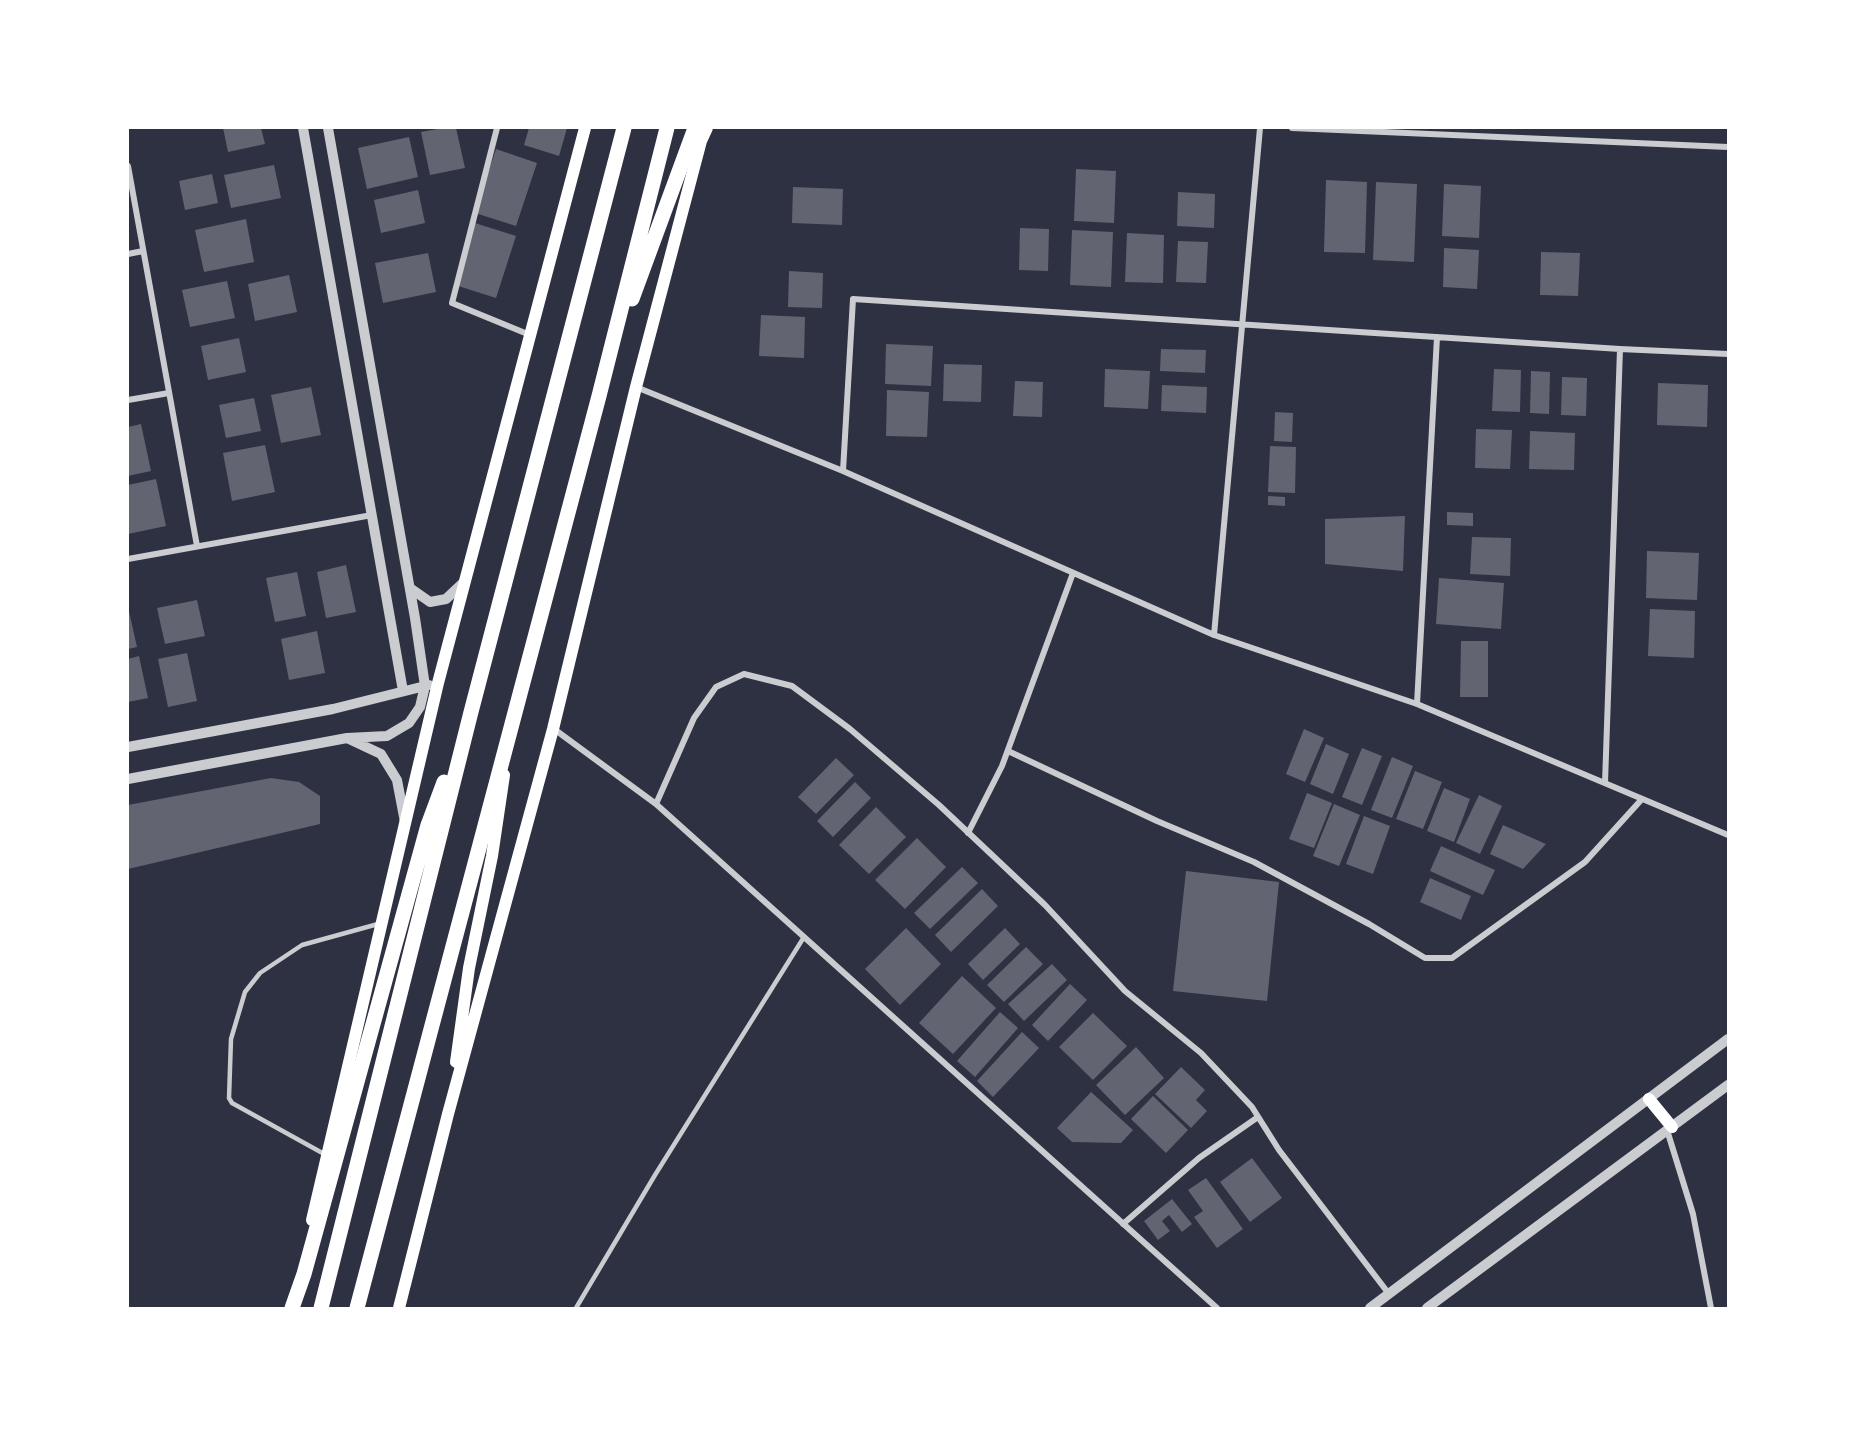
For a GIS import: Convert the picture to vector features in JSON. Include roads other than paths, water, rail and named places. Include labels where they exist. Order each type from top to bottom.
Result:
[{"type":"main road","points":[[291,1308],[438,683],[585,128]]},
{"type":"main road","points":[[321,1308],[471,712],[624,128]]},
{"type":"main road","points":[[357,1308],[599,396],[667,128]]},
{"type":"main road","points":[[599,396],[695,128]]},
{"type":"main road","points":[[399,1308],[448,1114],[553,729],[636,387],[701,141],[707,128]]},
{"type":"main road","points":[[291,1308],[307,1262],[428,825],[471,712]]},
{"type":"main road","points":[[448,1114],[469,968],[492,856],[514,715]]},
{"type":"main road","points":[[1649,1099],[1670,1128]]},
{"type":"street","points":[[303,128],[403,692]]},
{"type":"street","points":[[128,779],[347,738],[387,736],[409,723],[420,707],[425,686],[410,588],[328,128]]},
{"type":"street","points":[[497,128],[452,303],[530,336]]},
{"type":"street","points":[[1214,635],[1260,128]]},
{"type":"street","points":[[1292,128],[1728,147]]},
{"type":"street","points":[[128,166],[197,546]]},
{"type":"street","points":[[128,254],[143,251]]},
{"type":"street","points":[[843,471],[853,299],[1728,354]]},
{"type":"street","points":[[1417,704],[1437,337]]},
{"type":"street","points":[[1605,783],[1620,349]]},
{"type":"street","points":[[636,387],[843,471],[1214,635],[1417,704],[1728,835]]},
{"type":"street","points":[[128,400],[169,393]]},
{"type":"street","points":[[128,559],[372,515]]},
{"type":"street","points":[[968,833],[1008,751],[1073,573]]},
{"type":"street","points":[[410,588],[430,602],[446,599],[463,583]]},
{"type":"street","points":[[657,804],[694,718],[716,687],[744,674],[792,686],[850,729],[968,833],[1045,905],[1125,991],[1201,1053],[1252,1107],[1279,1150],[1389,1294]]},
{"type":"street","points":[[128,747],[333,709],[438,683]]},
{"type":"street","points":[[553,729],[657,804],[1217,1308]]},
{"type":"street","points":[[347,738],[381,754],[397,780],[405,822]]},
{"type":"street","points":[[1008,751],[1157,821],[1254,862],[1369,924],[1425,958],[1452,958],[1585,862],[1642,799]]},
{"type":"street","points":[[1370,1308],[1728,1039]]},
{"type":"street","points":[[1427,1308],[1728,1085]]},
{"type":"street","points":[[1123,1224],[1199,1158],[1258,1117]]},
{"type":"street","points":[[1670,1128],[1693,1214],[1711,1308]]},
{"type":"lane","points":[[327,1155],[232,1103],[229,1098],[231,1039],[245,992],[260,973],[302,945],[381,924]]},
{"type":"lane","points":[[576,1308],[654,1175],[804,937]]}]
